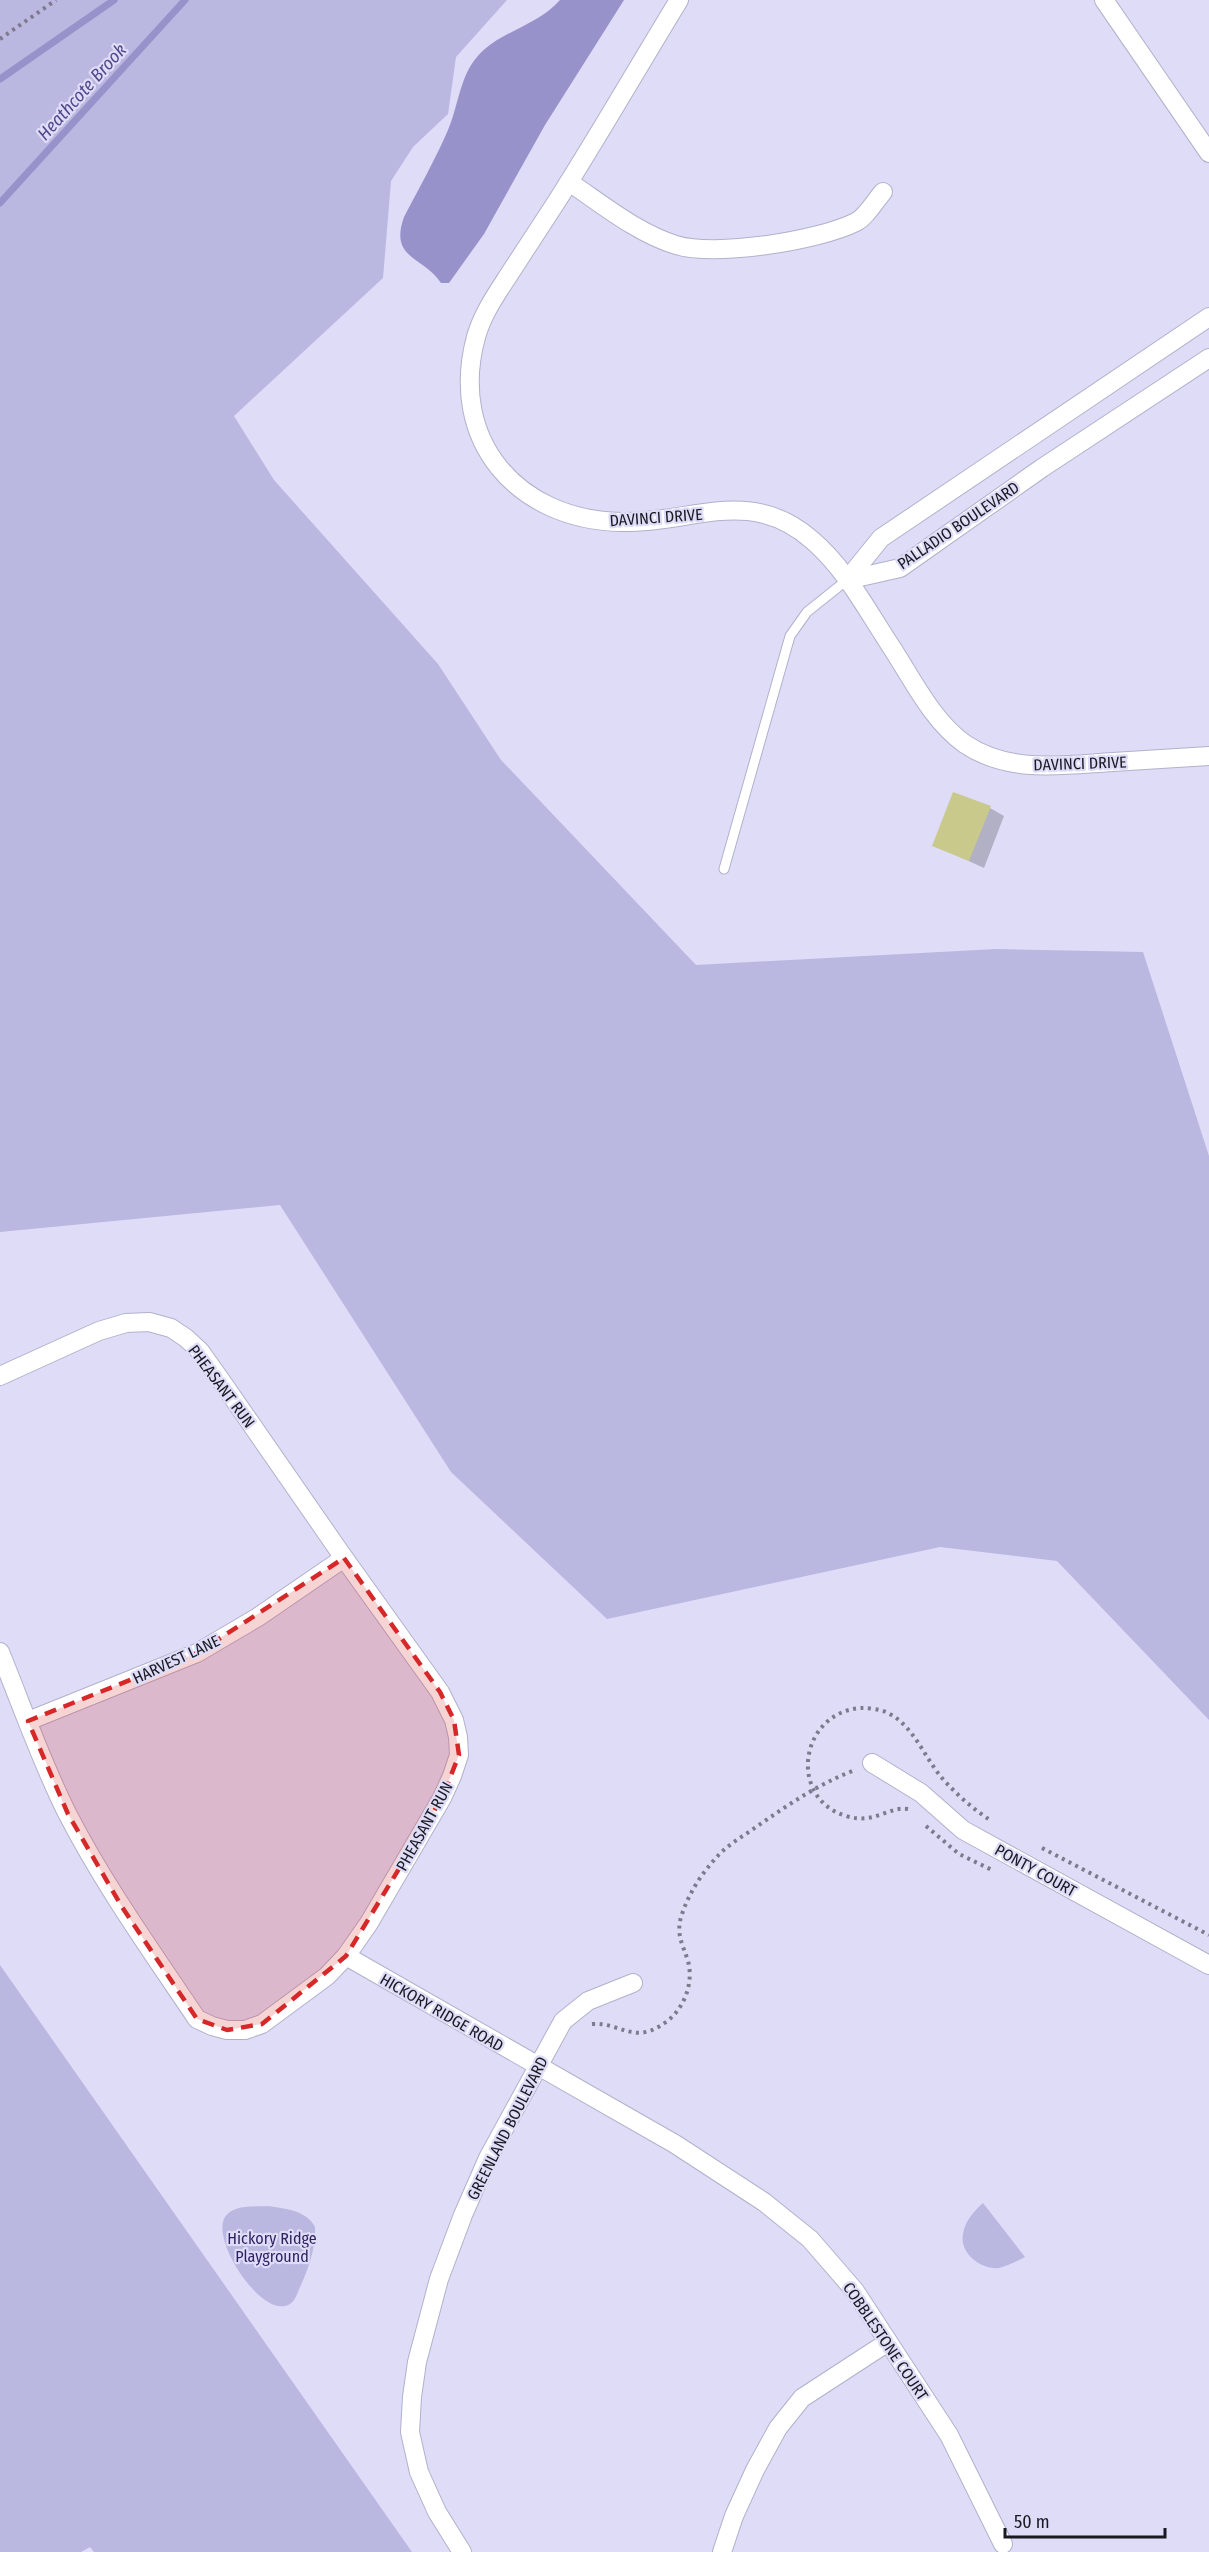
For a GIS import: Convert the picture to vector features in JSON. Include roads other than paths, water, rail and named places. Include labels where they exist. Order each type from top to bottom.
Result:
[{"type":"street","name":"DAVINCI DRIVE","points":[[679,0],[569,182],[485,312],[471,361],[470,389],[476,425],[492,458],[513,483],[535,501],[561,512],[596,520],[624,523],[740,509],[766,513],[794,526],[814,541],[847,580],[940,721],[964,743],[992,758],[1023,765],[1056,766],[1209,756]]},
{"type":"street","points":[[1104,0],[1209,153]]},
{"type":"street","points":[[569,182],[650,235],[676,245],[722,251],[824,234],[858,222],[883,192]]},
{"type":"street","name":"PALLADIO BOULEVARD","points":[[847,580],[881,538],[1209,317]]},
{"type":"street","name":"PALLADIO BOULEVARD","points":[[847,580],[900,568],[1042,468],[1209,358]]},
{"type":"street","points":[[1025,440],[1042,468]]},
{"type":"street","name":"PHEASANT RUN","points":[[0,1376],[99,1331],[126,1323],[149,1322],[171,1328],[200,1351],[440,1692],[453,1720],[458,1737],[459,1755],[442,1798],[369,1923],[346,1956],[327,1976],[262,2024],[245,2030],[227,2030],[197,2019],[122,1907],[68,1814],[0,1652]]},
{"type":"street","name":"HARVEST LANE","points":[[28,1721],[197,1653],[258,1617],[344,1558]]},
{"type":"street","name":"PONTY COURT","points":[[872,1763],[921,1792],[963,1830],[1209,1965]]},
{"type":"street","name":"HICKORY RIDGE ROAD","points":[[346,1956],[538,2067]]},
{"type":"street","name":"GREENLAND BOULEVARD","points":[[462,2552],[437,2512],[419,2472],[411,2432],[417,2362],[439,2279],[488,2158],[563,2021],[588,2001],[633,1983]]},
{"type":"street","name":"COBBLESTONE COURT","points":[[538,2067],[675,2144],[764,2202],[810,2239],[855,2291],[949,2435],[1003,2544]]},
{"type":"street","points":[[722,2552],[734,2516],[778,2428],[802,2398],[888,2342]]},
{"type":"lane","points":[[724,869],[790,636],[807,612],[847,580]]},
{"type":"waterway","points":[[0,79],[114,0]]},
{"type":"waterway","name":"Heathcote Brook","points":[[0,203],[185,0]]},
{"type":"park label","name":"Hickory Ridge Playground","points":[[272,2247]]}]
